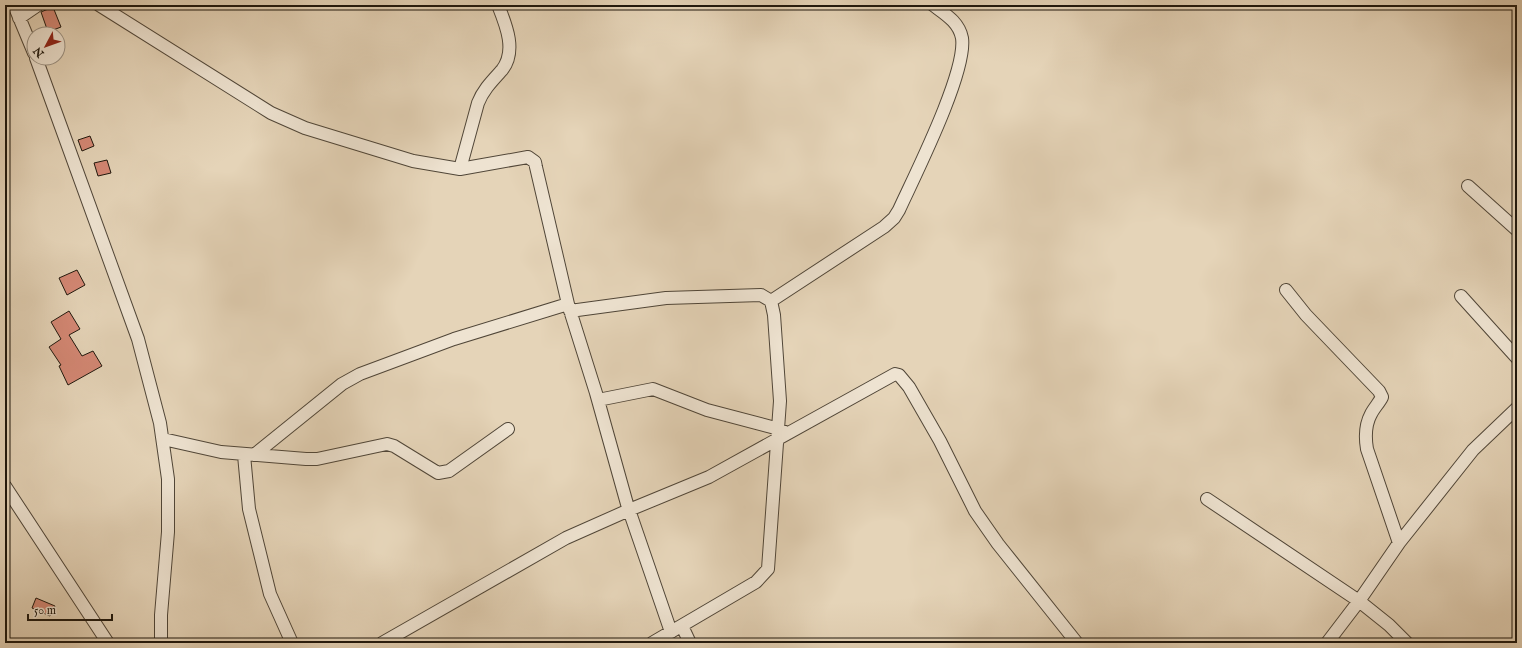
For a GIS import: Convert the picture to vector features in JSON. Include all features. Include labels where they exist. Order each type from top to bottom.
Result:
[{"type":"street","points":[[14,5],[26,34]]},
{"type":"street","points":[[19,18],[38,5]]},
{"type":"street","points":[[98,5],[272,113],[305,128],[413,161],[460,169],[528,157],[532,159],[536,167],[569,307],[598,400],[629,510],[671,632]]},
{"type":"street","points":[[460,169],[482,93],[503,69],[510,51],[510,41],[498,5]]},
{"type":"street","points":[[770,301],[884,226],[894,218],[899,210],[950,92],[962,52],[962,38],[958,26],[951,17],[933,5]]},
{"type":"street","points":[[39,66],[138,339],[160,423],[168,479],[168,532],[161,615],[161,643]]},
{"type":"street","points":[[1468,186],[1517,230]]},
{"type":"street","points":[[1286,290],[1306,315],[1379,391],[1382,397],[1371,414],[1366,427],[1365,437],[1367,449],[1399,543]]},
{"type":"street","points":[[249,455],[342,384],[360,374],[454,339],[569,307],[666,298],[761,295],[770,301],[774,315],[782,434],[768,569],[756,582],[652,643]]},
{"type":"street","points":[[1461,296],[1517,358]]},
{"type":"street","points":[[382,643],[566,538],[629,510],[709,478],[782,434],[895,374],[900,376],[910,387],[975,511],[998,544],[1077,643]]},
{"type":"street","points":[[598,400],[653,389],[707,410],[782,434]]},
{"type":"street","points":[[1327,643],[1359,601],[1399,543],[1473,450],[1517,408]]},
{"type":"street","points":[[162,439],[221,452],[317,459],[387,444],[394,446],[438,473],[443,474],[508,429]]},
{"type":"street","points":[[249,455],[249,509],[270,594],[292,643]]},
{"type":"street","points":[[5,486],[108,643]]},
{"type":"street","points":[[1207,499],[1359,601],[1389,624],[1407,643]]},
{"type":"street","points":[[682,626],[690,643]]},
{"type":"building","points":[[53,7],[61,26],[46,26],[41,12]]},
{"type":"building","points":[[90,136],[94,146],[82,151],[78,140]]},
{"type":"building","points":[[107,160],[111,173],[98,176],[94,163]]},
{"type":"building","points":[[77,270],[85,285],[67,295],[59,278]]},
{"type":"building","points":[[69,311],[80,329],[69,335],[82,356],[93,351],[102,366],[68,385],[59,366],[61,365],[49,347],[61,339],[51,322]]},
{"type":"building","points":[[36,598],[55,606],[50,616],[32,608]]}]
